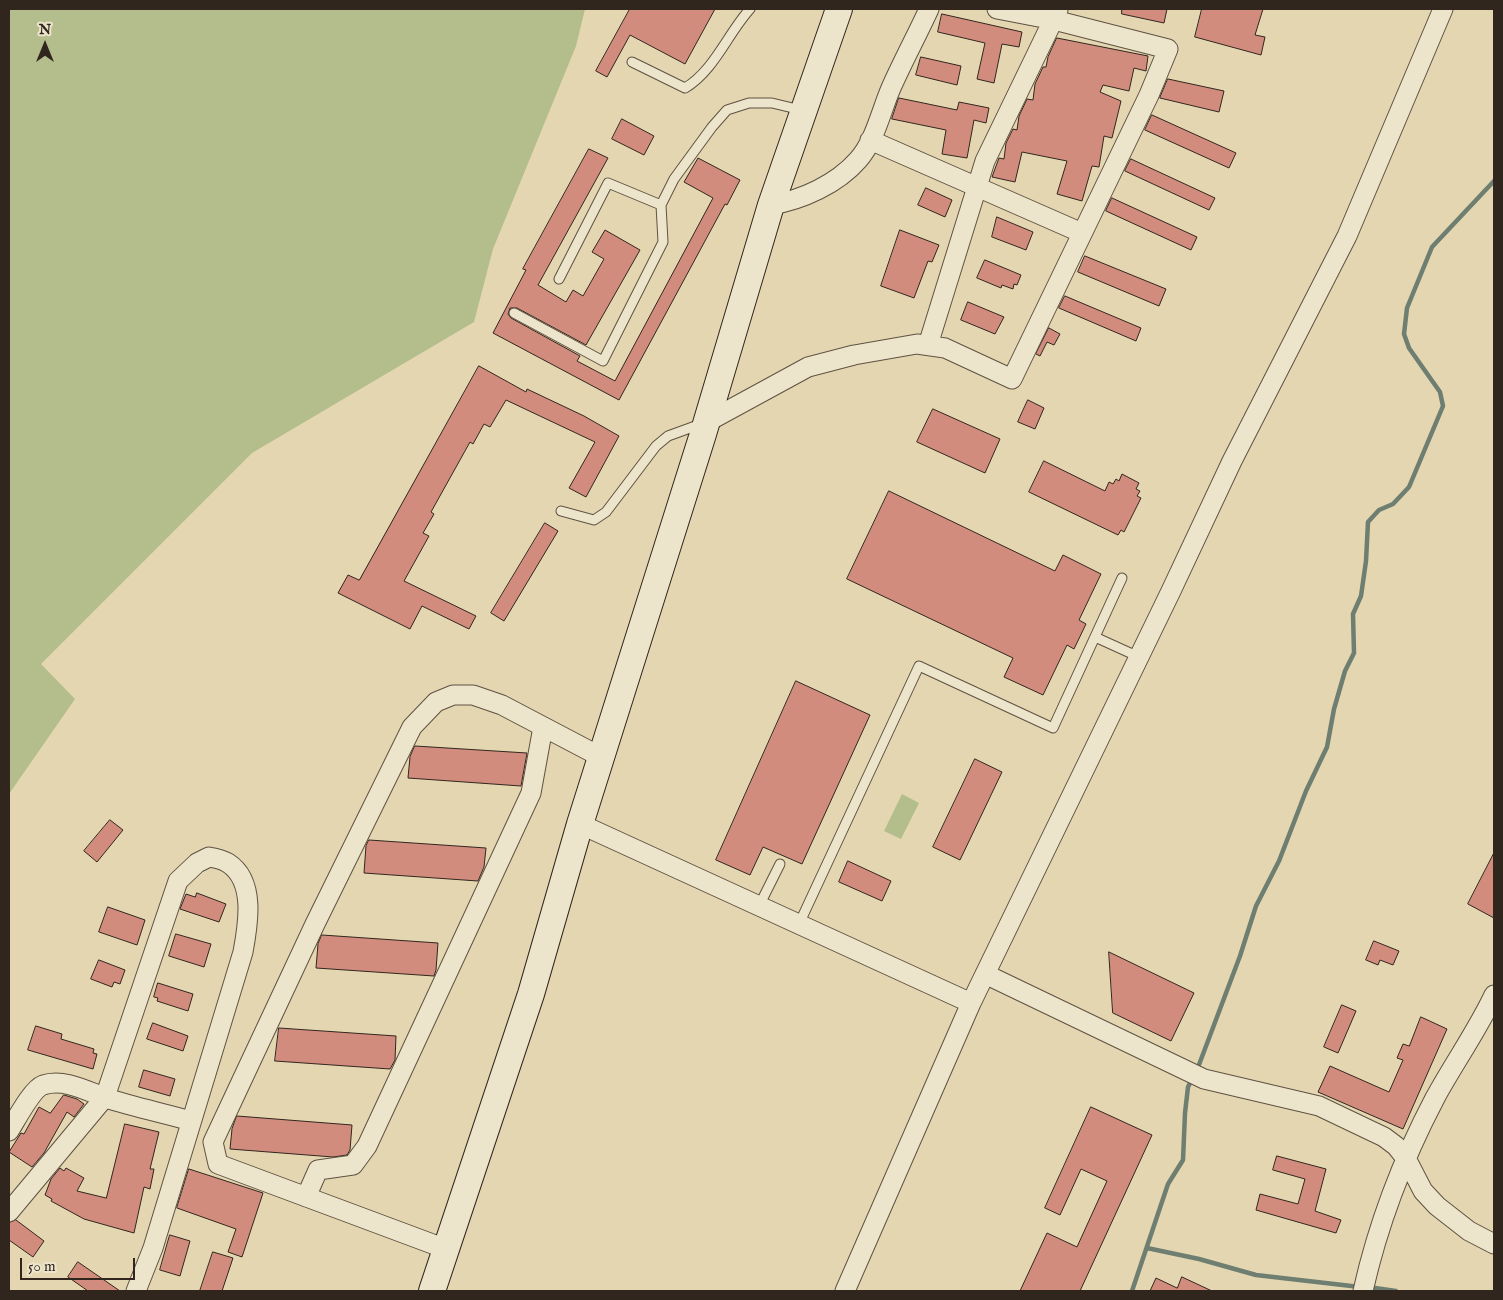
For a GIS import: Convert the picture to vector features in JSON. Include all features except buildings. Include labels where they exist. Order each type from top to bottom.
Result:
[{"type":"street","points":[[432,1291],[531,994],[580,824],[707,422],[771,205],[839,9]]},
{"type":"street","points":[[771,205],[786,203],[810,194],[838,177],[858,160],[870,140],[892,87],[929,9]]},
{"type":"street","points":[[707,422],[808,367],[881,350],[917,344],[945,348],[1012,379],[1149,95],[1168,49],[1056,14],[997,9]]},
{"type":"street","points":[[845,1291],[971,1003],[1139,658],[1232,461],[1347,236],[1443,9]]},
{"type":"street","points":[[928,345],[985,160],[1056,14]]},
{"type":"street","points":[[870,140],[1082,233]]},
{"type":"street","points":[[446,1249],[218,1164],[213,1142],[412,727],[436,702],[453,696],[473,696],[502,705],[601,757]]},
{"type":"street","points":[[306,1197],[318,1170],[353,1165],[367,1146],[531,793],[544,727]]},
{"type":"street","points":[[580,824],[971,1003]]},
{"type":"street","points":[[9,1212],[105,1097],[178,881],[197,864],[209,857],[229,863],[244,883],[249,917],[244,952],[153,1248],[136,1291]]},
{"type":"street","points":[[985,974],[1204,1079],[1319,1106],[1384,1137],[1396,1146],[1407,1160],[1423,1191],[1436,1206],[1469,1231],[1494,1244]]},
{"type":"street","points":[[1363,1288],[1386,1205],[1435,1099],[1484,1016],[1494,995]]},
{"type":"street","points":[[9,1131],[36,1090],[44,1085],[59,1084],[82,1088],[105,1097],[191,1121]]},
{"type":"lane","points":[[632,62],[685,88],[698,80],[750,9]]},
{"type":"lane","points":[[514,313],[603,361],[663,242],[661,205],[674,179],[727,110],[749,103],[772,103],[803,110]]},
{"type":"lane","points":[[559,279],[608,184],[661,205]]},
{"type":"lane","points":[[561,511],[594,520],[606,512],[656,446],[668,436],[707,422]]},
{"type":"lane","points":[[799,924],[918,666],[1053,728],[1122,578]]},
{"type":"lane","points":[[1095,637],[1139,658]]},
{"type":"lane","points":[[759,906],[780,864]]},
{"type":"green space","points":[[9,9],[585,9],[576,46],[493,249],[474,322],[252,453],[41,664],[75,699],[9,794]]},
{"type":"green space","points":[[902,794],[919,803],[901,839],[884,831]]},
{"type":"waterway","points":[[1197,1070],[1240,956],[1256,906],[1279,861],[1306,791],[1327,747],[1334,709],[1345,671],[1354,653],[1353,614],[1361,596],[1366,561],[1368,522],[1379,510],[1393,504],[1409,487],[1443,406],[1440,392],[1409,348],[1404,334],[1407,308],[1432,247],[1494,181]]},
{"type":"waterway","points":[[1132,1291],[1168,1184],[1183,1160],[1185,1113],[1188,1087],[1192,1079]]},
{"type":"waterway","points":[[1147,1248],[1199,1259],[1256,1275],[1360,1287]]},
{"type":"waterway","points":[[1368,1287],[1396,1291]]}]
